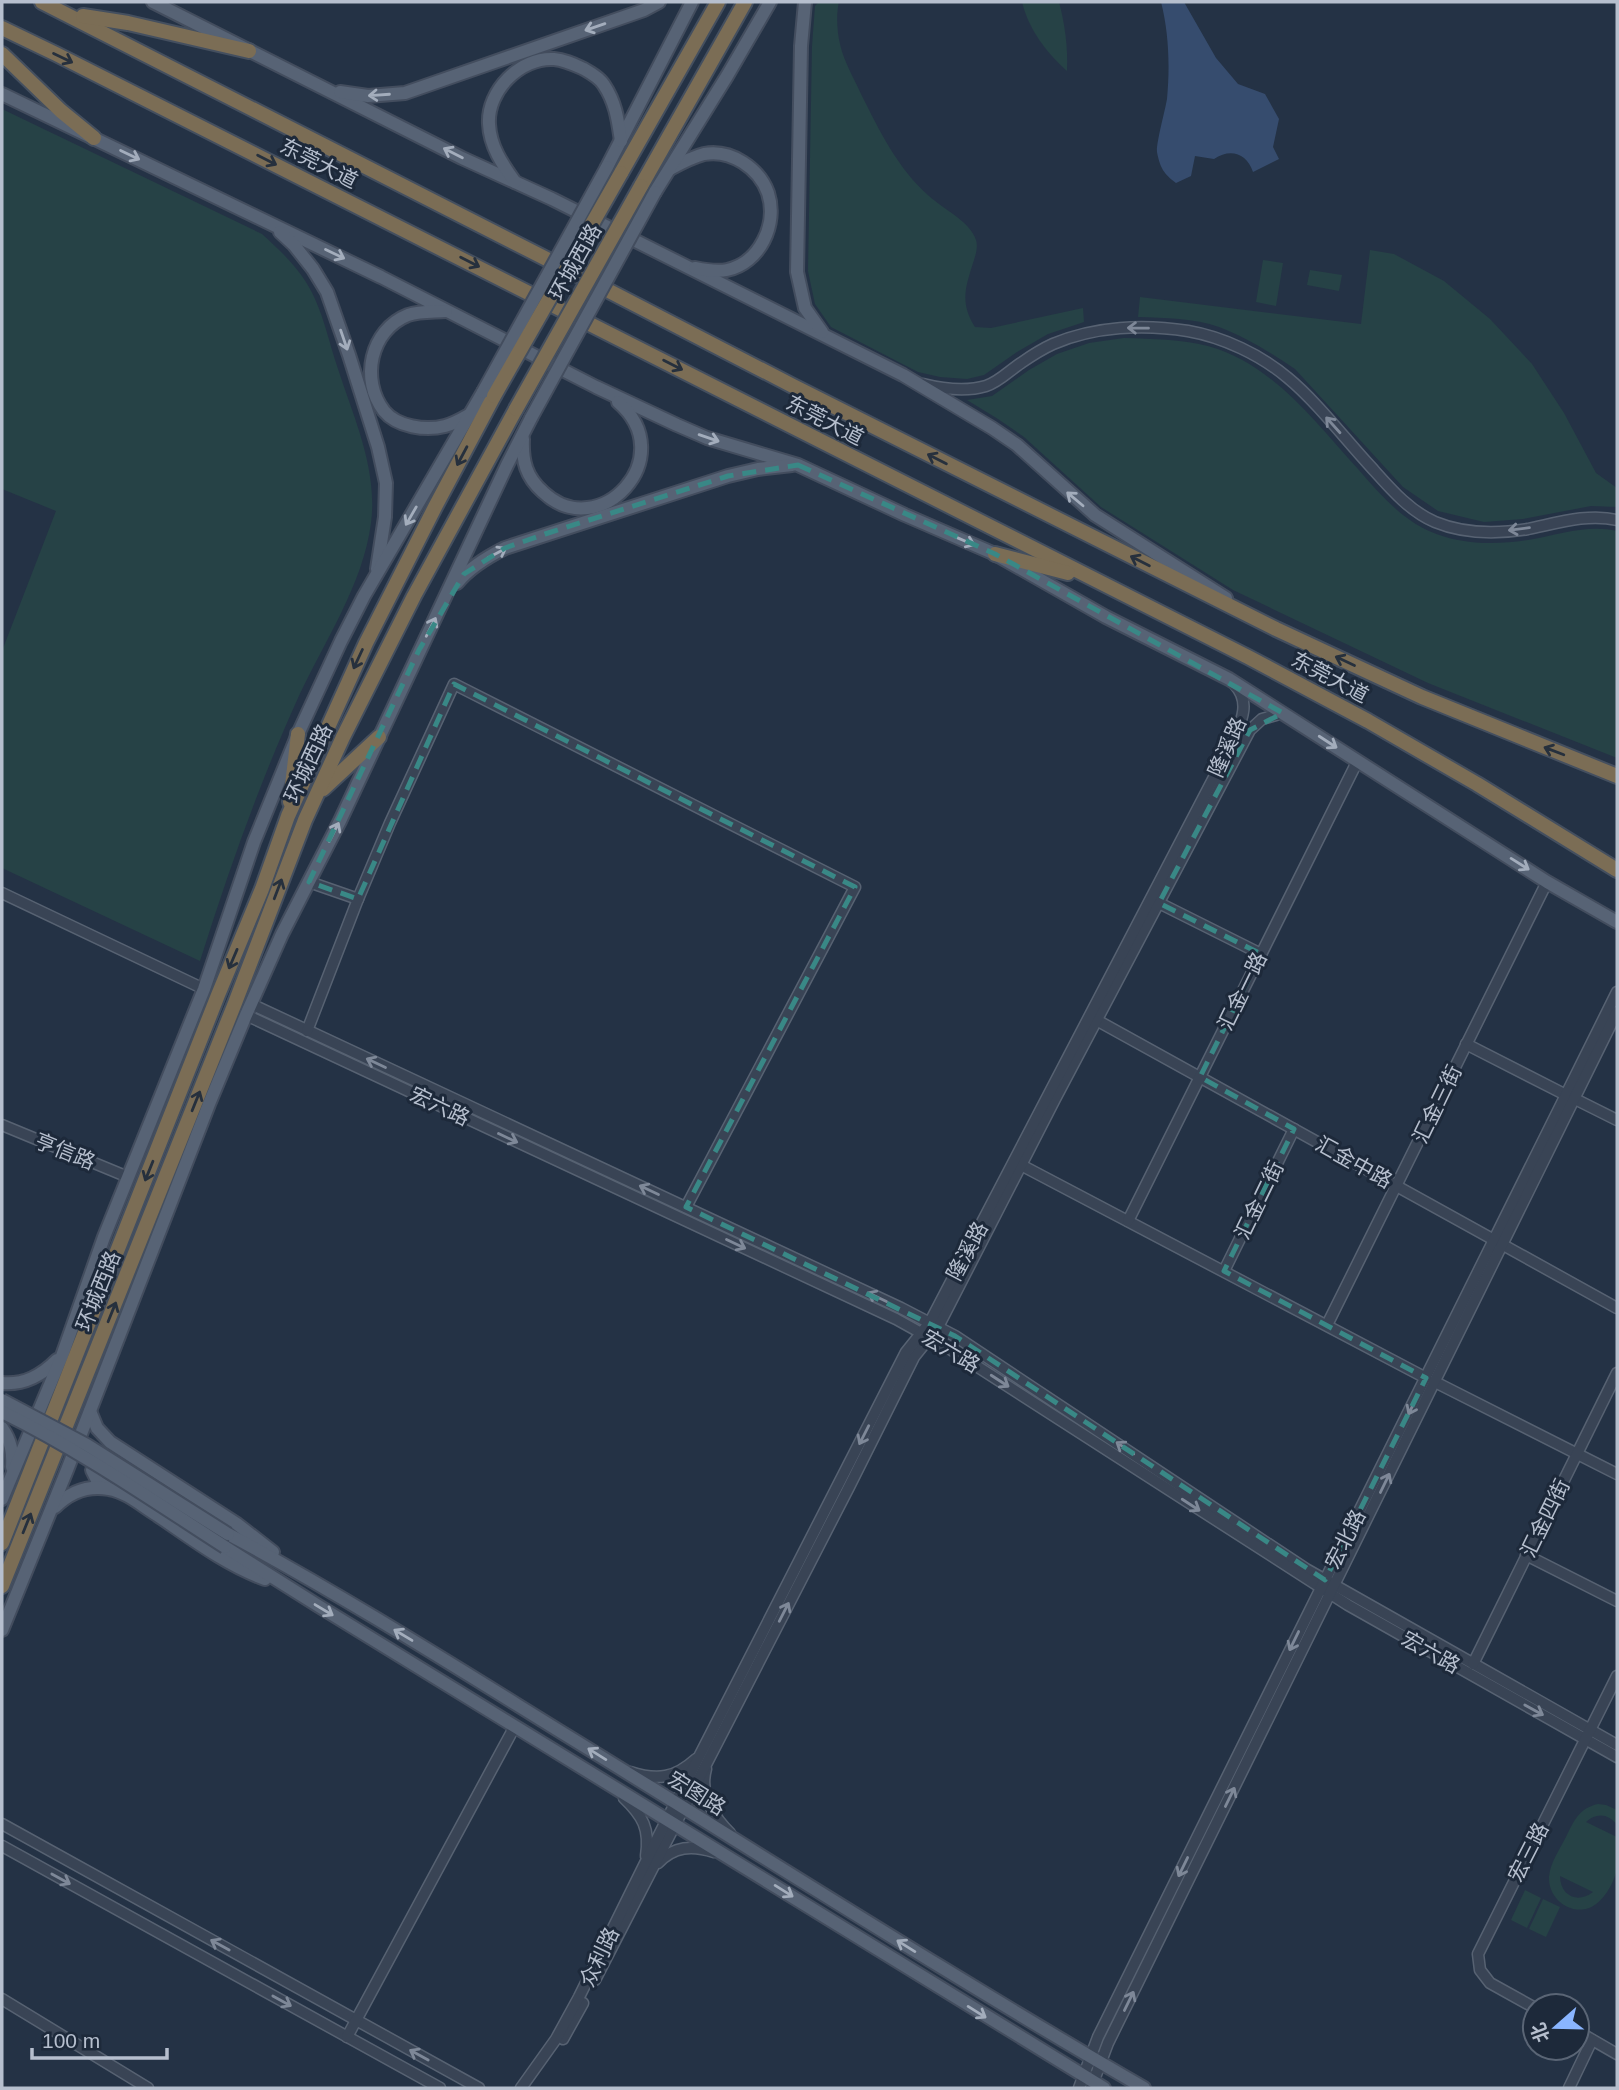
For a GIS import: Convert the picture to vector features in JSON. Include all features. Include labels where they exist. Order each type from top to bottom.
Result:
[{"type":"highway","name":"东莞大道","points":[[42,2],[793,386],[1276,629],[1422,697],[1617,776]]},
{"type":"highway","name":"环城西路","points":[[2,1543],[262,889],[288,816],[366,643],[489,394],[614,170],[718,2]]},
{"type":"highway","name":"环城西路","points":[[2,1587],[235,1003],[305,820],[343,737],[414,597],[516,409],[648,189],[745,2]]},
{"type":"highway","points":[[63,12],[128,23],[249,51]]},
{"type":"highway","name":"东莞大道","points":[[2,28],[501,278],[1368,721],[1617,870]]},
{"type":"highway","points":[[2,54],[61,111],[94,138]]},
{"type":"highway","points":[[995,554],[1095,580]]},
{"type":"highway","points":[[288,816],[298,734]]},
{"type":"highway","points":[[317,794],[379,737]]},
{"type":"main road","points":[[153,2],[914,382],[1017,445],[1095,515],[1276,629]]},
{"type":"main road","points":[[328,90],[368,96],[405,93],[644,10],[659,2]]},
{"type":"main road","points":[[614,170],[621,141],[692,2]]},
{"type":"main road","points":[[670,169],[770,2]]},
{"type":"main road","points":[[805,2],[801,46],[797,272],[804,309],[824,335]]},
{"type":"main road","points":[[515,182],[497,157],[489,124],[492,102],[502,83],[532,63],[550,59],[568,61],[591,72],[603,84],[617,109],[621,141]]},
{"type":"main road","points":[[2,94],[450,311],[604,391],[707,438],[798,465],[995,554],[1106,617],[1229,679],[1547,882],[1617,922]]},
{"type":"main road","points":[[2,1630],[209,1104],[249,1010],[282,934],[446,597],[506,465],[648,189],[670,169],[690,158],[707,153],[724,154],[740,160],[756,173],[768,193],[769,232],[759,250],[745,262],[727,270],[705,270],[682,265]]},
{"type":"main road","points":[[269,222],[294,245],[327,292],[378,447],[386,483],[385,517],[375,577]]},
{"type":"main road","points":[[450,311],[425,312],[395,323],[381,336],[373,351],[371,373],[376,394],[385,412],[404,424],[422,428],[446,426],[470,415]]},
{"type":"main road","points":[[523,433],[522,459],[534,484],[550,499],[569,507],[593,508],[612,501],[629,486],[639,467],[642,448],[639,430],[628,411],[604,391]]},
{"type":"main road","points":[[2,1499],[62,1356],[128,1177],[204,989],[254,842],[298,734],[341,640],[375,577],[470,415],[489,394]]},
{"type":"main road","points":[[446,597],[464,574],[482,560],[505,548],[728,476],[758,469],[798,465]]},
{"type":"main road","points":[[4,1384],[29,1381],[46,1371],[62,1356]]},
{"type":"main road","points":[[2,1417],[10,1415],[16,1402],[14,1393],[4,1384]]},
{"type":"main road","points":[[2,1399],[86,1445],[226,1540]]},
{"type":"main road","points":[[90,1411],[97,1428],[110,1442],[237,1524],[286,1565]]},
{"type":"main road","points":[[2,1412],[38,1430],[226,1540]]},
{"type":"main road","points":[[2,1428],[13,1451],[12,1474]]},
{"type":"main road","points":[[128,1455],[114,1450],[105,1451],[96,1459],[92,1470],[98,1482],[127,1496],[249,1573],[286,1586]]},
{"type":"main road","points":[[50,1512],[75,1491],[110,1489]]},
{"type":"main road","name":"宏图路","points":[[226,1540],[286,1565],[424,1646],[995,2001],[1144,2088]]},
{"type":"main road","name":"宏图路","points":[[226,1540],[286,1586],[726,1855],[1090,2084]]},
{"type":"street","points":[[914,382],[938,388],[968,389],[988,386],[1052,344],[1087,332],[1123,327],[1188,331],[1214,336],[1243,349],[1288,377],[1395,495],[1434,521],[1483,533],[1587,518],[1617,520]]},
{"type":"street","name":"隆溪路","points":[[934,1325],[1235,737],[1242,719],[1242,697],[1239,689],[1229,679]]},
{"type":"street","points":[[307,1031],[390,823],[454,684],[855,887],[686,1207]]},
{"type":"street","name":"隆溪路","points":[[671,1822],[849,1487],[926,1335],[934,1325],[1021,1165],[1093,1018],[1250,730],[1262,719],[1283,713]]},
{"type":"street","name":"汇金一路","points":[[1128,1221],[1357,762]]},
{"type":"street","points":[[309,881],[358,899]]},
{"type":"street","name":"汇金三街","points":[[1327,1325],[1547,882]]},
{"type":"street","points":[[2,893],[204,989]]},
{"type":"street","points":[[1158,902],[1261,954]]},
{"type":"street","name":"宏北路","points":[[1571,1097],[1617,992]]},
{"type":"street","name":"宏六路","points":[[249,1010],[307,1031],[686,1207],[955,1336],[1328,1587],[1473,1664],[1588,1734],[1617,1757]]},
{"type":"street","name":"宏六路","points":[[249,1010],[926,1335],[1328,1587],[1588,1734],[1617,1745]]},
{"type":"street","name":"宏北路","points":[[1090,2084],[1095,2060],[1108,2043],[1430,1380],[1571,1097],[1617,1012]]},
{"type":"street","name":"汇金中路","points":[[1093,1018],[1617,1308]]},
{"type":"street","points":[[1466,1044],[1617,1120]]},
{"type":"street","name":"亨信路","points":[[2,1125],[128,1177]]},
{"type":"street","name":"汇金二街","points":[[1224,1271],[1294,1129]]},
{"type":"street","points":[[1021,1165],[1430,1380],[1617,1474]]},
{"type":"street","name":"汇金四街","points":[[1473,1664],[1617,1373]]},
{"type":"street","points":[[1526,1556],[1617,1601]]},
{"type":"street","name":"宏三路","points":[[1521,2000],[1484,1977],[1480,1970],[1478,1954],[1617,1676]]},
{"type":"street","points":[[347,2037],[515,1726]]},
{"type":"street","points":[[624,1770],[638,1775],[666,1777],[704,1758],[704,1789],[710,1806],[719,1822],[735,1839]]},
{"type":"street","points":[[611,1785],[633,1806],[642,1819],[647,1832],[648,1868]]},
{"type":"street","name":"众利路","points":[[530,2088],[572,2025],[671,1822]]},
{"type":"street","points":[[2,1824],[479,2088]]},
{"type":"street","points":[[2,1846],[440,2088]]},
{"type":"street","points":[[648,1868],[677,1849],[691,1847],[726,1855]]},
{"type":"street","name":"众利路","points":[[521,2088],[565,2023],[648,1868]]},
{"type":"street","points":[[2,1999],[148,2088]]},
{"type":"street","points":[[1569,2088],[1592,2040],[1617,2054]]},
{"type":"highlighted area","points":[[798,465],[995,554],[1283,713],[1250,730],[1159,903],[1261,954],[1200,1077],[1294,1129],[1224,1271],[1426,1378],[1325,1580],[955,1336],[686,1207],[855,887],[454,684],[358,899],[309,882],[419,650],[464,574],[505,548],[545,534],[728,476]]},
{"type":"green space","points":[[819,2],[839,2],[838,29],[844,57],[890,148],[918,185],[973,233],[977,242],[976,250],[965,294],[967,310],[975,327],[991,328],[1083,308],[1084,322],[1048,334],[984,375],[967,379],[918,372],[831,327],[815,304],[808,271],[812,46],[815,6]]},
{"type":"green space","points":[[1022,2],[1059,2],[1066,36],[1067,71],[1039,40]]},
{"type":"green space","points":[[2,109],[262,234],[277,248],[305,280],[319,307],[368,464],[371,523],[360,569],[270,763],[233,861],[200,961],[2,868],[2,651],[56,511],[2,489]]},
{"type":"green space","points":[[1370,250],[1394,254],[1444,281],[1490,319],[1532,364],[1564,413],[1596,473],[1617,488],[1617,507],[1591,506],[1523,519],[1484,522],[1438,511],[1403,487],[1295,369],[1286,363],[1249,340],[1209,324],[1138,317],[1140,297],[1361,324]]},
{"type":"green space","points":[[1263,260],[1283,263],[1276,306],[1256,302]]},
{"type":"green space","points":[[1310,270],[1342,275],[1339,291],[1307,285]]},
{"type":"green space","points":[[1124,338],[1208,346],[1253,366],[1273,380],[1309,414],[1390,504],[1418,526],[1441,536],[1466,541],[1503,543],[1584,529],[1617,531],[1617,758],[1428,683],[1233,590],[1101,507],[1024,437],[967,400],[992,396],[1057,354],[1089,343]]},
{"type":"green space","points":[[1606,1805],[1617,1810],[1617,1825],[1610,1818],[1603,1816],[1586,1822],[1617,1837],[1617,1869],[1611,1886],[1599,1902],[1581,1910],[1567,1907],[1556,1898],[1549,1877],[1556,1856],[1575,1821],[1591,1806]],"holes":[[[1560,1876],[1593,1892],[1582,1897],[1571,1896],[1563,1889]]]},
{"type":"green space","points":[[1525,1890],[1541,1898],[1527,1928],[1511,1920]]},
{"type":"green space","points":[[1543,1899],[1560,1907],[1546,1937],[1529,1929]]},
{"type":"water","points":[[1161,2],[1184,2],[1216,58],[1238,84],[1265,94],[1279,119],[1273,147],[1279,159],[1253,172],[1247,160],[1237,154],[1226,154],[1214,159],[1195,156],[1191,176],[1176,183],[1166,173],[1157,152],[1167,99],[1168,75],[1167,38]]}]
